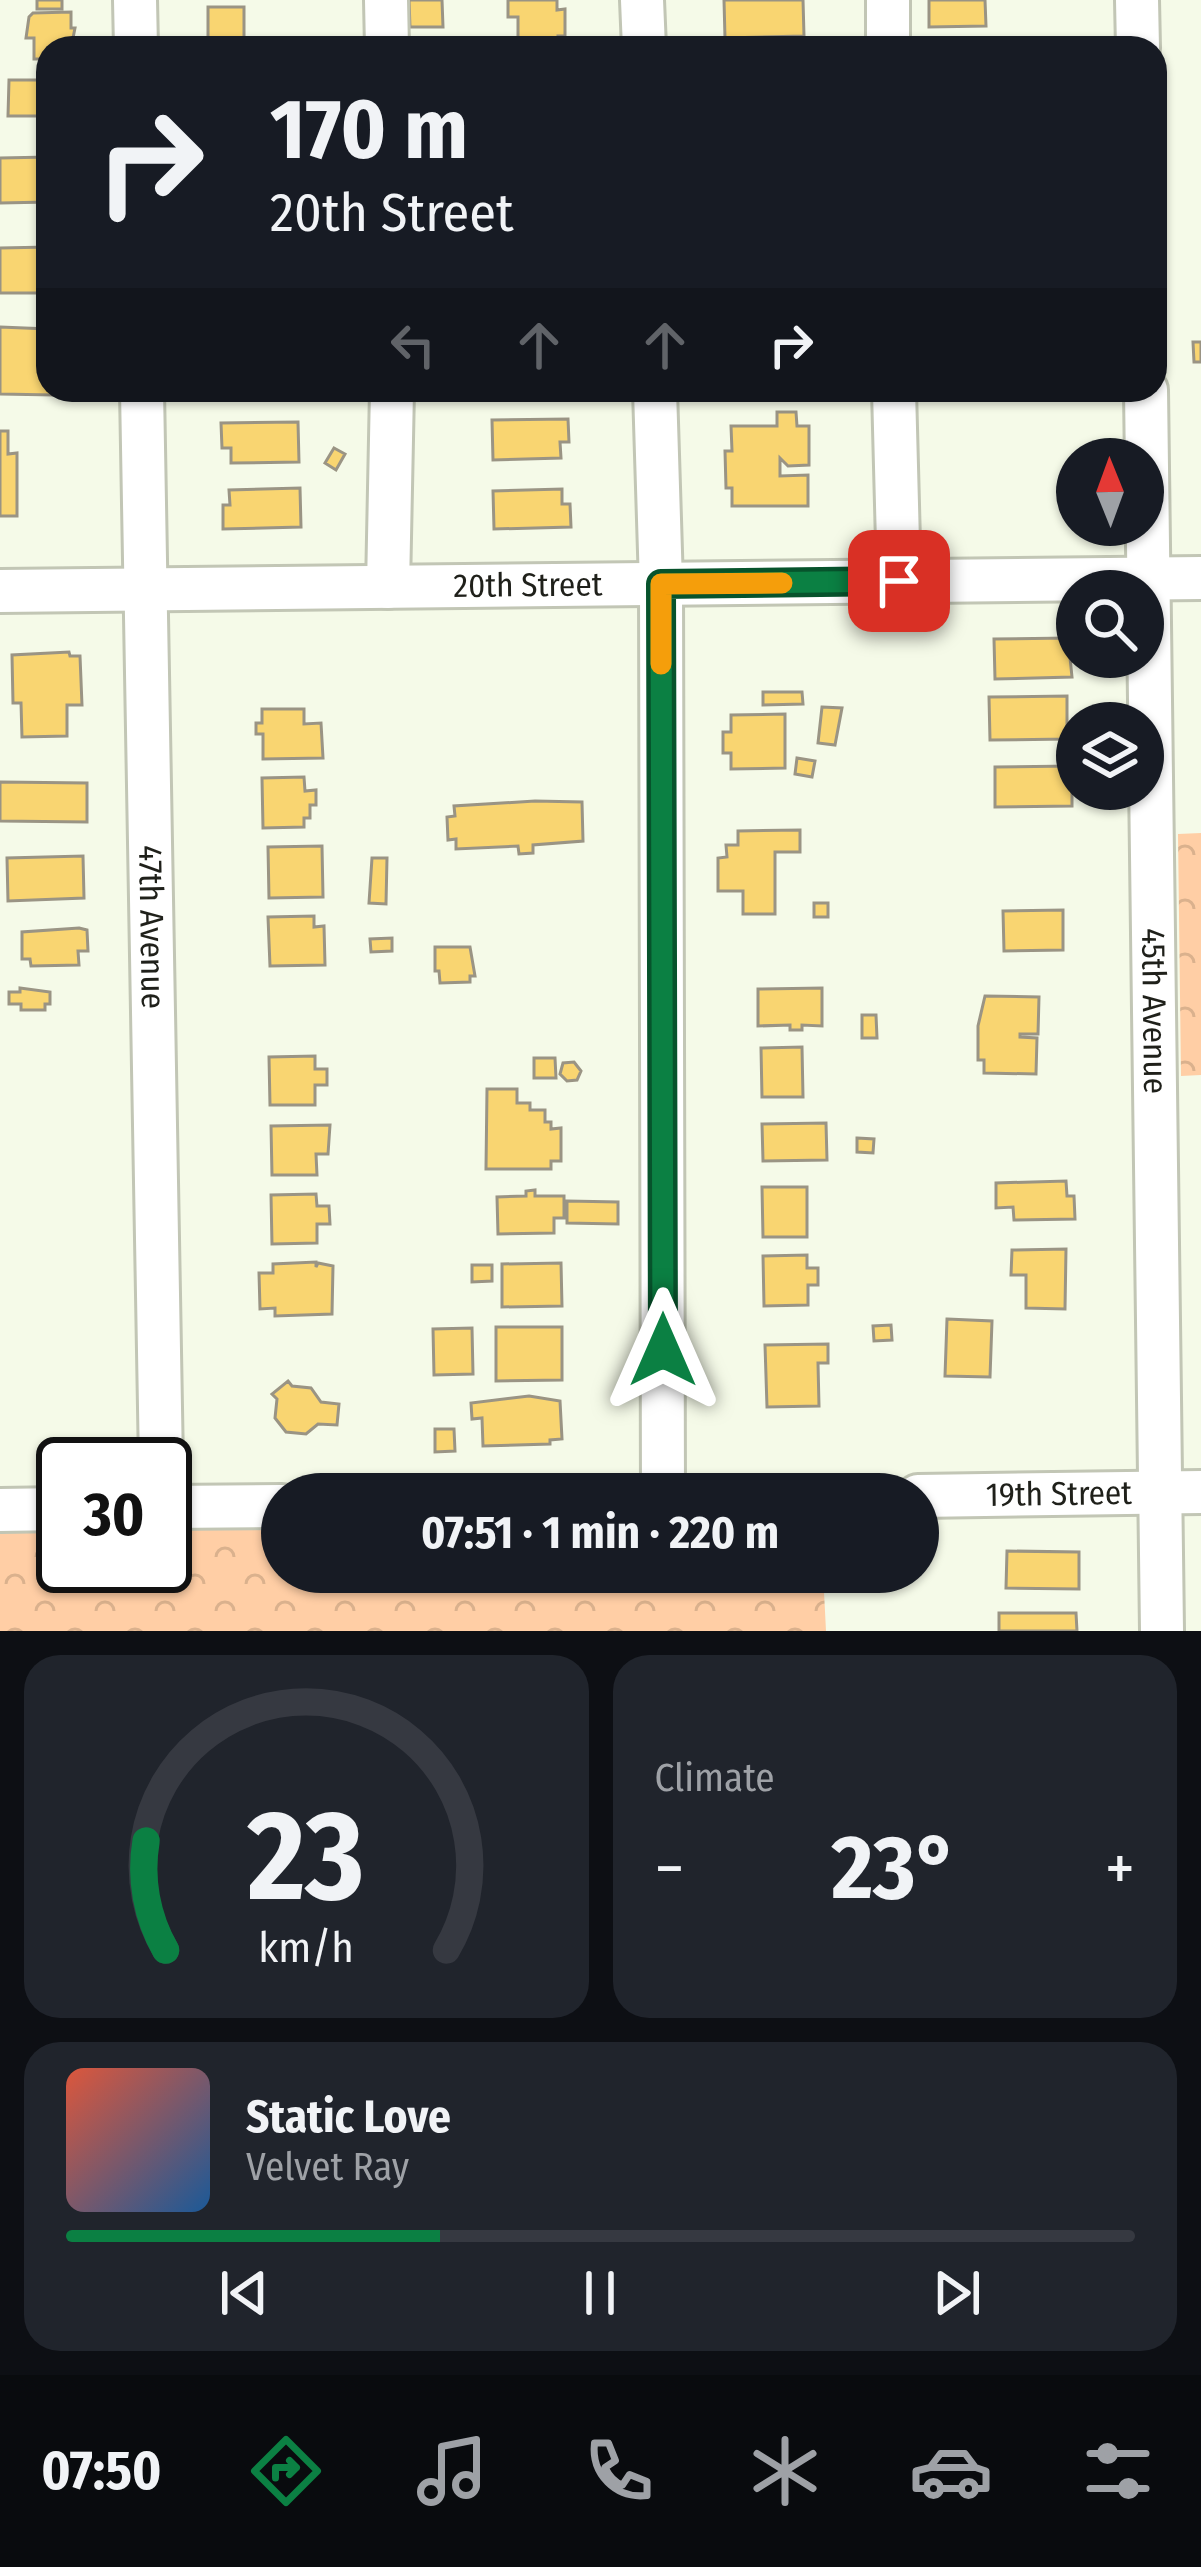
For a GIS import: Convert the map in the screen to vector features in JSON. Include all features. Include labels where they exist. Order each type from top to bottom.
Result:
[{"type":"street","points":[[135,0],[136,36]]},
{"type":"street","points":[[386,0],[387,36]]},
{"type":"street","points":[[642,0],[644,36]]},
{"type":"street","points":[[888,0],[888,36]]},
{"type":"street","points":[[1137,0],[1138,36]]},
{"type":"street","name":"47th Avenue","points":[[142,402],[161,1437]]},
{"type":"street","points":[[388,587],[392,402]]},
{"type":"street","points":[[655,402],[661,584],[663,1473]]},
{"type":"street","points":[[894,402],[899,581]]},
{"type":"street","name":"45th Avenue","points":[[1146,402],[1150,570]]},
{"type":"street","name":"20th Street","points":[[1164,579],[1201,578]]},
{"type":"street","name":"20th Street","points":[[0,591],[1056,580]]},
{"type":"street","name":"45th Avenue","points":[[1153,678],[1181,1492],[1162,1631]]},
{"type":"street","name":"19th Street","points":[[939,1496],[1181,1492]]},
{"type":"street","points":[[192,1508],[261,1506]]},
{"type":"street","points":[[0,1510],[36,1509]]},
{"type":"green space","points":[[1201,833],[1201,1075],[1181,1076],[1178,834]]},
{"type":"green space","points":[[261,1526],[261,1593],[824,1593],[826,1631],[0,1631],[0,1530],[36,1529],[36,1593],[192,1593],[192,1528]]},
{"type":"building","points":[[37,0],[62,0],[62,9],[37,9]]},
{"type":"building","points":[[409,0],[442,0],[443,27],[410,27]]},
{"type":"building","points":[[508,0],[557,0],[557,10],[565,9],[565,36],[518,36],[518,17],[508,17]]},
{"type":"building","points":[[724,0],[803,0],[804,36],[725,36]]},
{"type":"building","points":[[929,0],[985,0],[986,26],[929,27]]},
{"type":"building","points":[[208,7],[244,7],[244,36],[208,36]]},
{"type":"building","points":[[71,12],[73,36],[36,36],[34,59],[34,38],[26,38],[33,13]]},
{"type":"building","points":[[9,80],[36,80],[36,116],[8,116]]},
{"type":"building","points":[[36,157],[36,202],[0,203],[0,158]]},
{"type":"building","points":[[36,247],[36,293],[0,293],[0,248]]},
{"type":"building","points":[[0,327],[36,328],[36,395],[0,394]]},
{"type":"building","points":[[1193,342],[1201,342],[1201,362],[1194,362]]},
{"type":"building","points":[[777,412],[796,412],[797,426],[809,426],[809,465],[788,466],[780,458],[780,476],[808,475],[808,506],[732,506],[732,488],[726,488],[725,451],[732,451],[731,426],[777,426]]},
{"type":"building","points":[[568,419],[569,442],[560,442],[561,458],[493,460],[492,420]]},
{"type":"building","points":[[298,422],[299,462],[231,463],[231,448],[222,448],[221,423]]},
{"type":"building","points":[[0,431],[8,431],[8,454],[17,453],[17,516],[0,516]]},
{"type":"building","points":[[334,448],[345,454],[336,470],[325,463]]},
{"type":"building","points":[[300,488],[301,527],[223,529],[223,505],[230,505],[229,490]]},
{"type":"building","points":[[562,489],[562,504],[570,504],[571,527],[494,529],[493,491]]},
{"type":"building","points":[[1056,638],[1056,677],[995,679],[994,639]]},
{"type":"building","points":[[69,652],[80,656],[82,705],[67,705],[67,736],[22,737],[21,703],[13,703],[12,655]]},
{"type":"building","points":[[763,692],[802,692],[803,704],[763,705]]},
{"type":"building","points":[[1067,696],[1067,702],[1056,702],[1056,739],[990,740],[989,697]]},
{"type":"building","points":[[822,707],[842,708],[835,745],[818,743]]},
{"type":"building","points":[[262,709],[304,709],[304,724],[321,723],[323,758],[263,759],[263,734],[256,734]]},
{"type":"building","points":[[785,714],[785,768],[731,769],[731,753],[723,753],[723,732],[731,732],[731,715]]},
{"type":"building","points":[[797,758],[815,761],[812,777],[795,774]]},
{"type":"building","points":[[1056,766],[1056,806],[995,807],[995,767]]},
{"type":"building","points":[[304,777],[305,791],[316,790],[316,805],[310,805],[304,827],[263,828],[262,778]]},
{"type":"building","points":[[0,782],[87,783],[87,822],[0,821]]},
{"type":"building","points":[[582,802],[583,841],[533,845],[533,853],[519,854],[518,846],[456,849],[456,839],[448,840],[447,817],[455,816],[454,806]]},
{"type":"building","points":[[800,830],[800,852],[775,852],[775,914],[743,914],[743,891],[718,891],[718,858],[727,857],[726,845],[738,845],[738,831]]},
{"type":"building","points":[[322,846],[323,897],[269,898],[268,847]]},
{"type":"building","points":[[83,856],[84,898],[8,901],[7,858]]},
{"type":"building","points":[[372,858],[387,858],[386,904],[369,903]]},
{"type":"building","points":[[814,903],[828,903],[828,917],[814,917]]},
{"type":"building","points":[[1063,910],[1063,950],[1004,951],[1003,911]]},
{"type":"building","points":[[314,916],[314,927],[324,926],[325,965],[270,966],[268,917]]},
{"type":"building","points":[[87,930],[88,951],[78,951],[79,965],[31,966],[30,959],[22,959],[22,932]]},
{"type":"building","points":[[392,938],[392,951],[371,952],[370,939]]},
{"type":"building","points":[[435,947],[470,947],[475,976],[470,976],[470,982],[440,983]]},
{"type":"building","points":[[20,988],[50,992],[50,1004],[45,1004],[45,1010],[21,1010],[21,1004],[9,1004],[9,992],[20,992]]},
{"type":"building","points":[[822,988],[822,1026],[790,1030],[790,1025],[758,1026],[758,989]]},
{"type":"building","points":[[985,996],[1039,997],[1038,1034],[1020,1034],[1037,1038],[1036,1074],[984,1073],[984,1060],[978,1060],[978,1026]]},
{"type":"building","points":[[862,1015],[876,1015],[877,1038],[862,1038]]},
{"type":"building","points":[[802,1047],[803,1097],[762,1097],[761,1048]]},
{"type":"building","points":[[315,1056],[315,1069],[327,1069],[327,1085],[315,1085],[315,1105],[270,1105],[269,1057]]},
{"type":"building","points":[[534,1058],[555,1058],[556,1078],[534,1078]]},
{"type":"building","points":[[574,1062],[581,1071],[577,1080],[567,1081],[560,1074],[563,1063]]},
{"type":"building","points":[[487,1089],[517,1089],[517,1103],[530,1103],[530,1110],[545,1110],[545,1122],[551,1122],[551,1129],[561,1128],[561,1161],[551,1161],[551,1169],[486,1169]]},
{"type":"building","points":[[826,1123],[827,1160],[763,1161],[762,1124]]},
{"type":"building","points":[[330,1125],[328,1154],[316,1154],[317,1175],[272,1175],[271,1126]]},
{"type":"building","points":[[857,1138],[874,1139],[873,1153],[857,1152]]},
{"type":"building","points":[[1066,1181],[1067,1196],[1074,1196],[1075,1219],[1014,1220],[1013,1207],[996,1208],[996,1183]]},
{"type":"building","points":[[762,1187],[807,1187],[807,1237],[763,1237]]},
{"type":"building","points":[[535,1190],[535,1196],[564,1196],[564,1218],[554,1218],[554,1233],[498,1234],[497,1197],[526,1196],[526,1191]]},
{"type":"building","points":[[316,1194],[317,1206],[329,1206],[330,1224],[317,1224],[317,1243],[272,1244],[271,1195]]},
{"type":"building","points":[[567,1201],[618,1202],[618,1224],[567,1223]]},
{"type":"building","points":[[1066,1249],[1065,1309],[1026,1308],[1026,1275],[1011,1275],[1012,1250]]},
{"type":"building","points":[[807,1255],[807,1268],[818,1268],[818,1285],[808,1285],[808,1305],[764,1306],[763,1256]]},
{"type":"building","points":[[316,1262],[316,1267],[318,1263],[333,1266],[332,1314],[275,1316],[275,1308],[260,1309],[259,1273],[273,1273],[273,1264]]},
{"type":"building","points":[[561,1263],[562,1306],[502,1307],[502,1264]]},
{"type":"building","points":[[472,1265],[492,1265],[492,1281],[472,1282]]},
{"type":"building","points":[[947,1319],[992,1321],[990,1377],[945,1376]]},
{"type":"building","points":[[891,1325],[892,1340],[874,1341],[873,1326]]},
{"type":"building","points":[[496,1327],[562,1327],[562,1380],[496,1381]]},
{"type":"building","points":[[472,1328],[473,1374],[434,1375],[433,1329]]},
{"type":"building","points":[[828,1344],[828,1363],[818,1363],[819,1406],[767,1407],[765,1345]]},
{"type":"building","points":[[288,1381],[292,1386],[311,1388],[321,1402],[339,1404],[337,1425],[318,1424],[306,1434],[286,1432],[275,1418],[277,1399],[272,1394]]},
{"type":"building","points":[[529,1396],[560,1401],[562,1439],[550,1440],[550,1444],[483,1446],[482,1418],[472,1419],[471,1403]]},
{"type":"building","points":[[435,1429],[454,1429],[455,1451],[435,1452]]},
{"type":"building","points":[[1007,1551],[1079,1552],[1079,1589],[1006,1588]]},
{"type":"building","points":[[999,1613],[1076,1613],[1077,1631],[999,1631]]},
{"type":"slow traffic","points":[[661,664],[661,584],[782,583]]},
{"type":"route","points":[[663,1350],[661,584],[899,581]]}]
